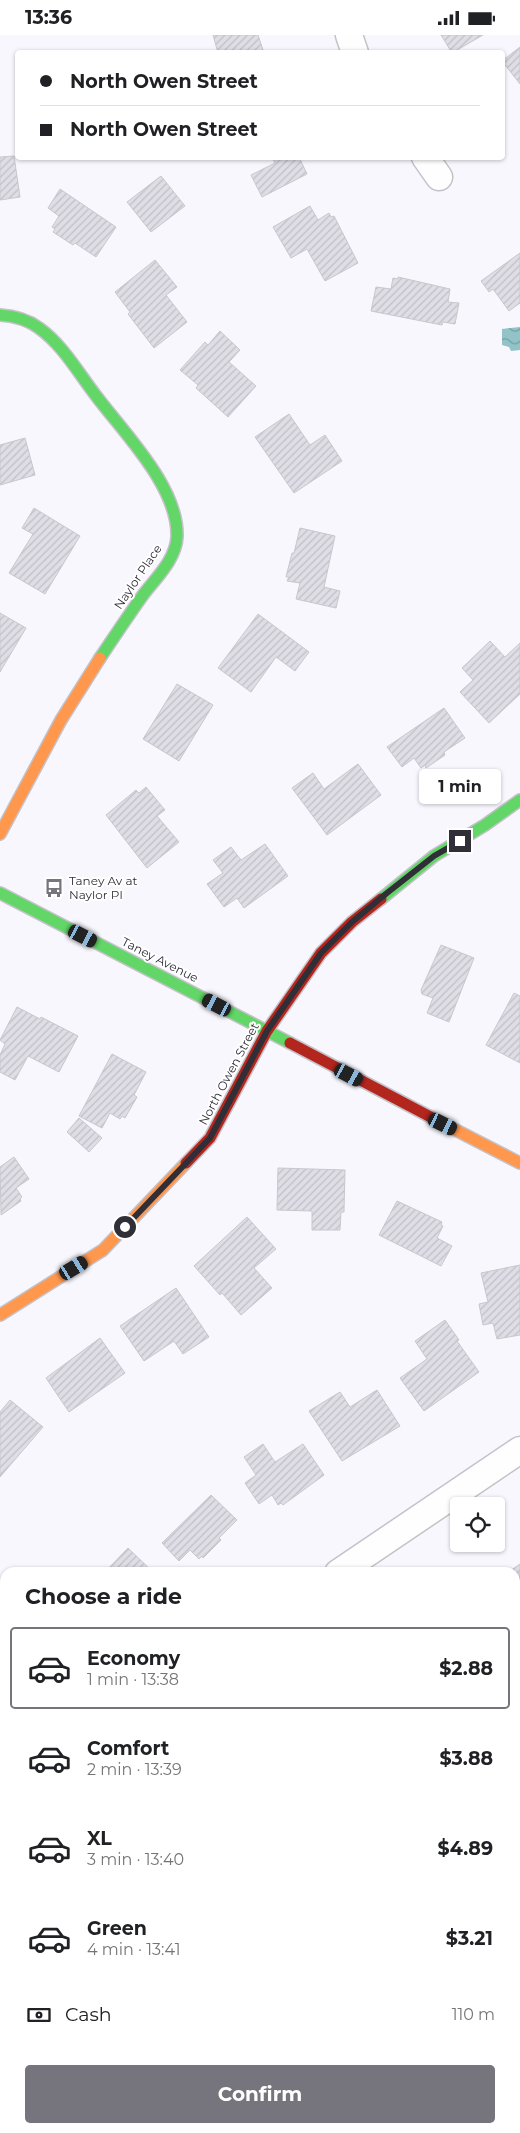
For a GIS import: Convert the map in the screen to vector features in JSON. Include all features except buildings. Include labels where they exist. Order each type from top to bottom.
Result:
[{"type":"street","points":[[349,35],[354,50]]},
{"type":"street","name":"Naylor Place","points":[[0,315],[16,317],[47,334],[130,439],[150,468],[166,493],[173,509],[177,537],[171,556],[108,645],[70,704],[0,834]]},
{"type":"street","name":"North Owen Street","points":[[0,1315],[103,1250],[210,1138],[267,1031],[321,953],[352,922],[434,856],[485,825],[520,800]]},
{"type":"street","name":"Taney Avenue","points":[[0,893],[267,1031],[398,1102],[520,1163]]},
{"type":"street","points":[[347,1567],[520,1450]]},
{"type":"water","points":[[520,327],[520,350],[511,351],[509,347],[502,345],[502,329]]},
{"type":"traffic: fast","points":[[0,315],[11,316],[30,322],[48,335],[63,351],[148,462],[160,481],[175,518],[176,545],[169,561],[100,658]]},
{"type":"traffic: fast","points":[[381,899],[434,856],[485,825],[520,800]]},
{"type":"traffic: fast","points":[[0,893],[290,1043]]},
{"type":"traffic: slow","points":[[0,834],[61,720],[100,658]]},
{"type":"traffic: slow","points":[[442,1123],[520,1163]]},
{"type":"traffic: slow","points":[[0,1315],[103,1250],[186,1163]]},
{"type":"traffic: jam","points":[[186,1163],[210,1138],[267,1031],[321,953],[352,922],[381,899]]},
{"type":"traffic: jam","points":[[290,1043],[442,1123]]},
{"type":"place","name":"Taney Av at Naylor Pl","points":[[54,888]]},
{"type":"route","points":[[125,1227],[210,1138],[267,1031],[321,953],[352,922],[387,893],[434,856],[460,841]]}]
